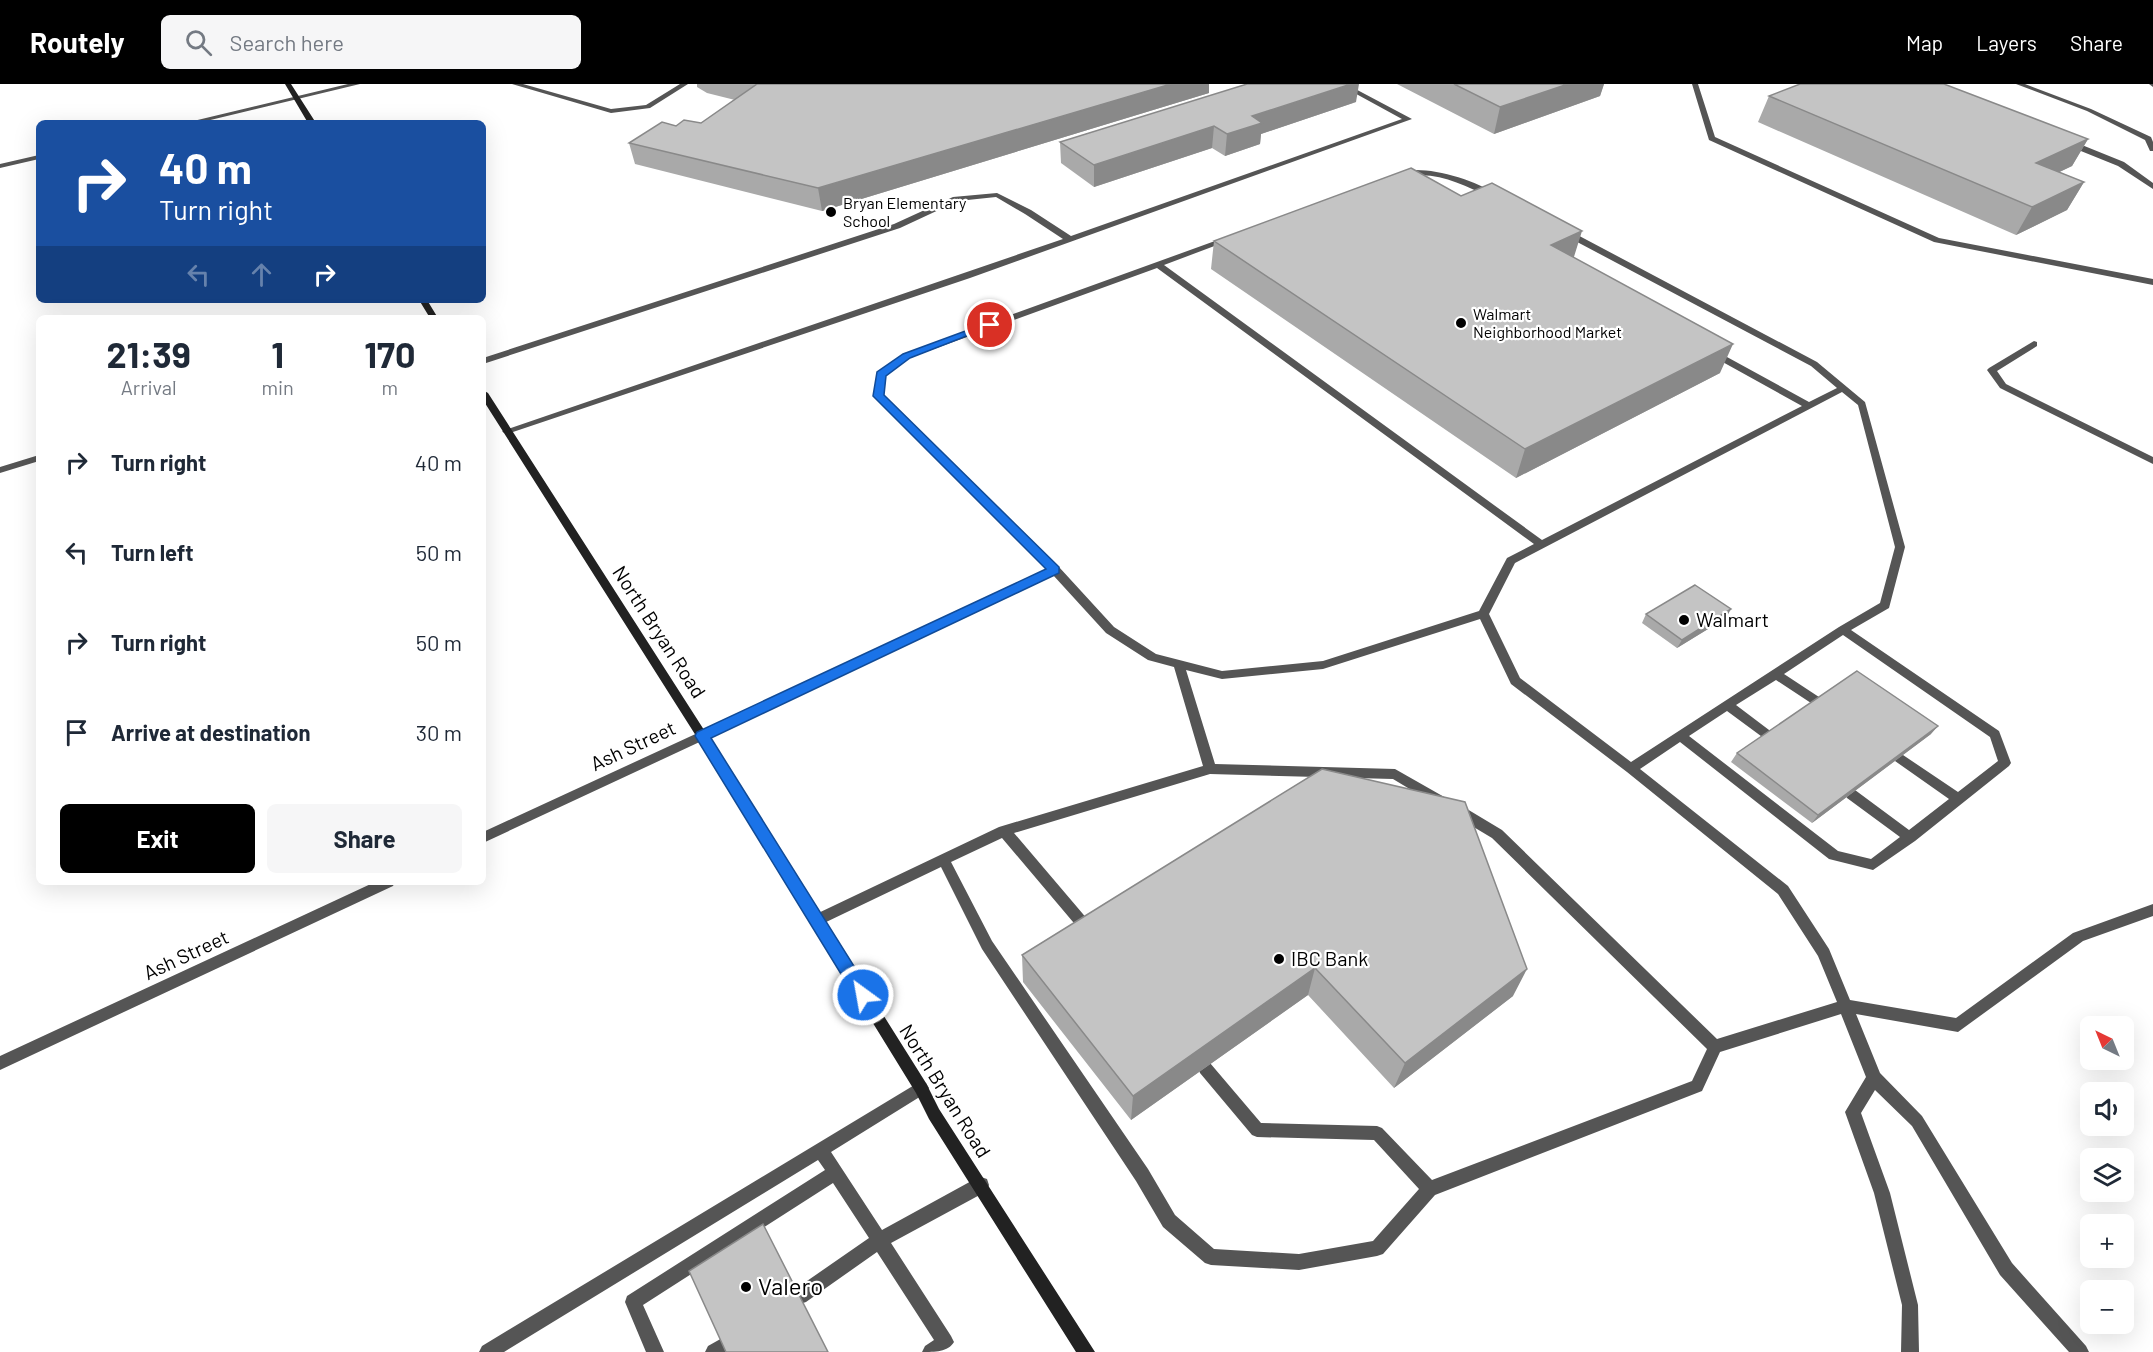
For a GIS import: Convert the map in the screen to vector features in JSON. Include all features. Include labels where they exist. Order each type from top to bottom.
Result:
[{"type":"street","points":[[288,84],[310,120]]},
{"type":"street","points":[[202,120],[357,84]]},
{"type":"street","points":[[515,84],[611,111],[648,107],[685,84]]},
{"type":"street","points":[[507,431],[967,276],[1408,119],[1341,84]]},
{"type":"street","points":[[1695,84],[1712,138],[1937,240],[2153,282]]},
{"type":"street","points":[[2019,84],[2089,110],[2148,139],[2153,148]]},
{"type":"street","points":[[2148,139],[2153,129]]},
{"type":"street","points":[[2056,138],[2121,164],[2153,187]]},
{"type":"street","points":[[0,166],[36,158]]},
{"type":"street","points":[[1390,181],[1412,173],[1443,175],[1505,201]]},
{"type":"street","points":[[486,360],[897,226],[956,200],[998,195],[1069,239]]},
{"type":"street","points":[[1556,228],[1814,364],[1862,404],[1900,547],[1885,605],[1631,769]]},
{"type":"street","points":[[1236,237],[906,356],[881,374],[878,396],[1055,570],[1110,630],[1152,657],[1179,665],[1222,675],[1323,665],[1483,614],[1511,561],[1843,388]]},
{"type":"street","points":[[1158,265],[1542,545]]},
{"type":"street","points":[[2034,344],[1992,370],[2003,386],[2153,461]]},
{"type":"street","points":[[1708,351],[1810,406]]},
{"type":"street","name":"North Bryan Road","points":[[486,398],[702,736],[921,1088],[934,1114],[1086,1352]]},
{"type":"street","points":[[0,470],[36,459]]},
{"type":"street","name":"Ash Street","points":[[486,837],[1055,570]]},
{"type":"street","points":[[1483,614],[1515,681],[1631,769],[1783,890],[1824,953],[1874,1077],[1917,1121],[2006,1269],[2080,1352]]},
{"type":"street","points":[[1680,736],[1834,855],[1873,865],[2005,763],[1995,734],[1843,630]]},
{"type":"street","points":[[1179,665],[1210,769]]},
{"type":"street","points":[[1776,674],[1818,702]]},
{"type":"street","points":[[1728,705],[1769,736]]},
{"type":"street","points":[[1899,758],[1959,799]]},
{"type":"street","points":[[817,920],[1004,831],[1210,769],[1395,774],[1497,834],[1715,1047]]},
{"type":"street","points":[[1851,794],[1910,837]]},
{"type":"street","points":[[1004,831],[1094,936]]},
{"type":"street","points":[[943,859],[987,945],[1142,1175],[1169,1221],[1211,1257],[1299,1262],[1377,1248],[1430,1189],[1696,1086],[1715,1047],[1846,1006],[1958,1024],[2078,937],[2153,910]]},
{"type":"street","name":"Ash Street","points":[[0,1063],[382,885]]},
{"type":"street","points":[[1205,1068],[1257,1130],[1377,1133],[1430,1189]]},
{"type":"street","points":[[1874,1077],[1853,1112],[1882,1193],[1910,1305],[1910,1352]]},
{"type":"street","points":[[488,1352],[921,1088]]},
{"type":"street","points":[[820,1149],[945,1342],[932,1352]]},
{"type":"street","points":[[655,1352],[633,1302],[836,1172]]},
{"type":"street","points":[[800,1296],[879,1241],[981,1185]]},
{"type":"building","points":[[757,84],[1171,84],[818,188],[629,143],[662,122],[676,126],[684,120],[701,123]]},
{"type":"building","points":[[1247,84],[1351,84],[1252,116],[1262,123],[1227,134],[1214,126],[1094,165],[1060,142]]},
{"type":"building","points":[[1454,84],[1568,84],[1500,107]]},
{"type":"building","points":[[1800,84],[1944,84],[2088,139],[2036,163],[2084,182],[2032,207],[1769,96]]},
{"type":"building","name":"Walmart Neighborhood Market","points":[[1411,168],[1461,196],[1492,183],[1582,231],[1551,245],[1733,344],[1525,449],[1214,241]]},
{"type":"building","name":"Walmart","points":[[1695,585],[1731,609],[1682,640],[1646,614]]},
{"type":"building","points":[[1857,671],[1938,726],[1818,815],[1737,753]]},
{"type":"building","name":"IBC Bank","points":[[1322,769],[1465,802],[1527,969],[1405,1063],[1315,968],[1133,1096],[1022,955]]},
{"type":"building","name":"Valero","points":[[763,1224],[828,1352],[726,1352],[689,1271]]},
{"type":"place","name":"Bryan Elementary School","points":[[831,212]]},
{"type":"place","name":"Walmart Neighborhood Market","points":[[1461,323]]},
{"type":"place","name":"Walmart","points":[[1684,620]]},
{"type":"place","name":"IBC Bank","points":[[1279,959]]},
{"type":"place","name":"Valero","points":[[746,1287]]},
{"type":"route","points":[[863,995],[702,736],[1055,570],[878,396],[881,374],[906,356],[990,325]]}]
